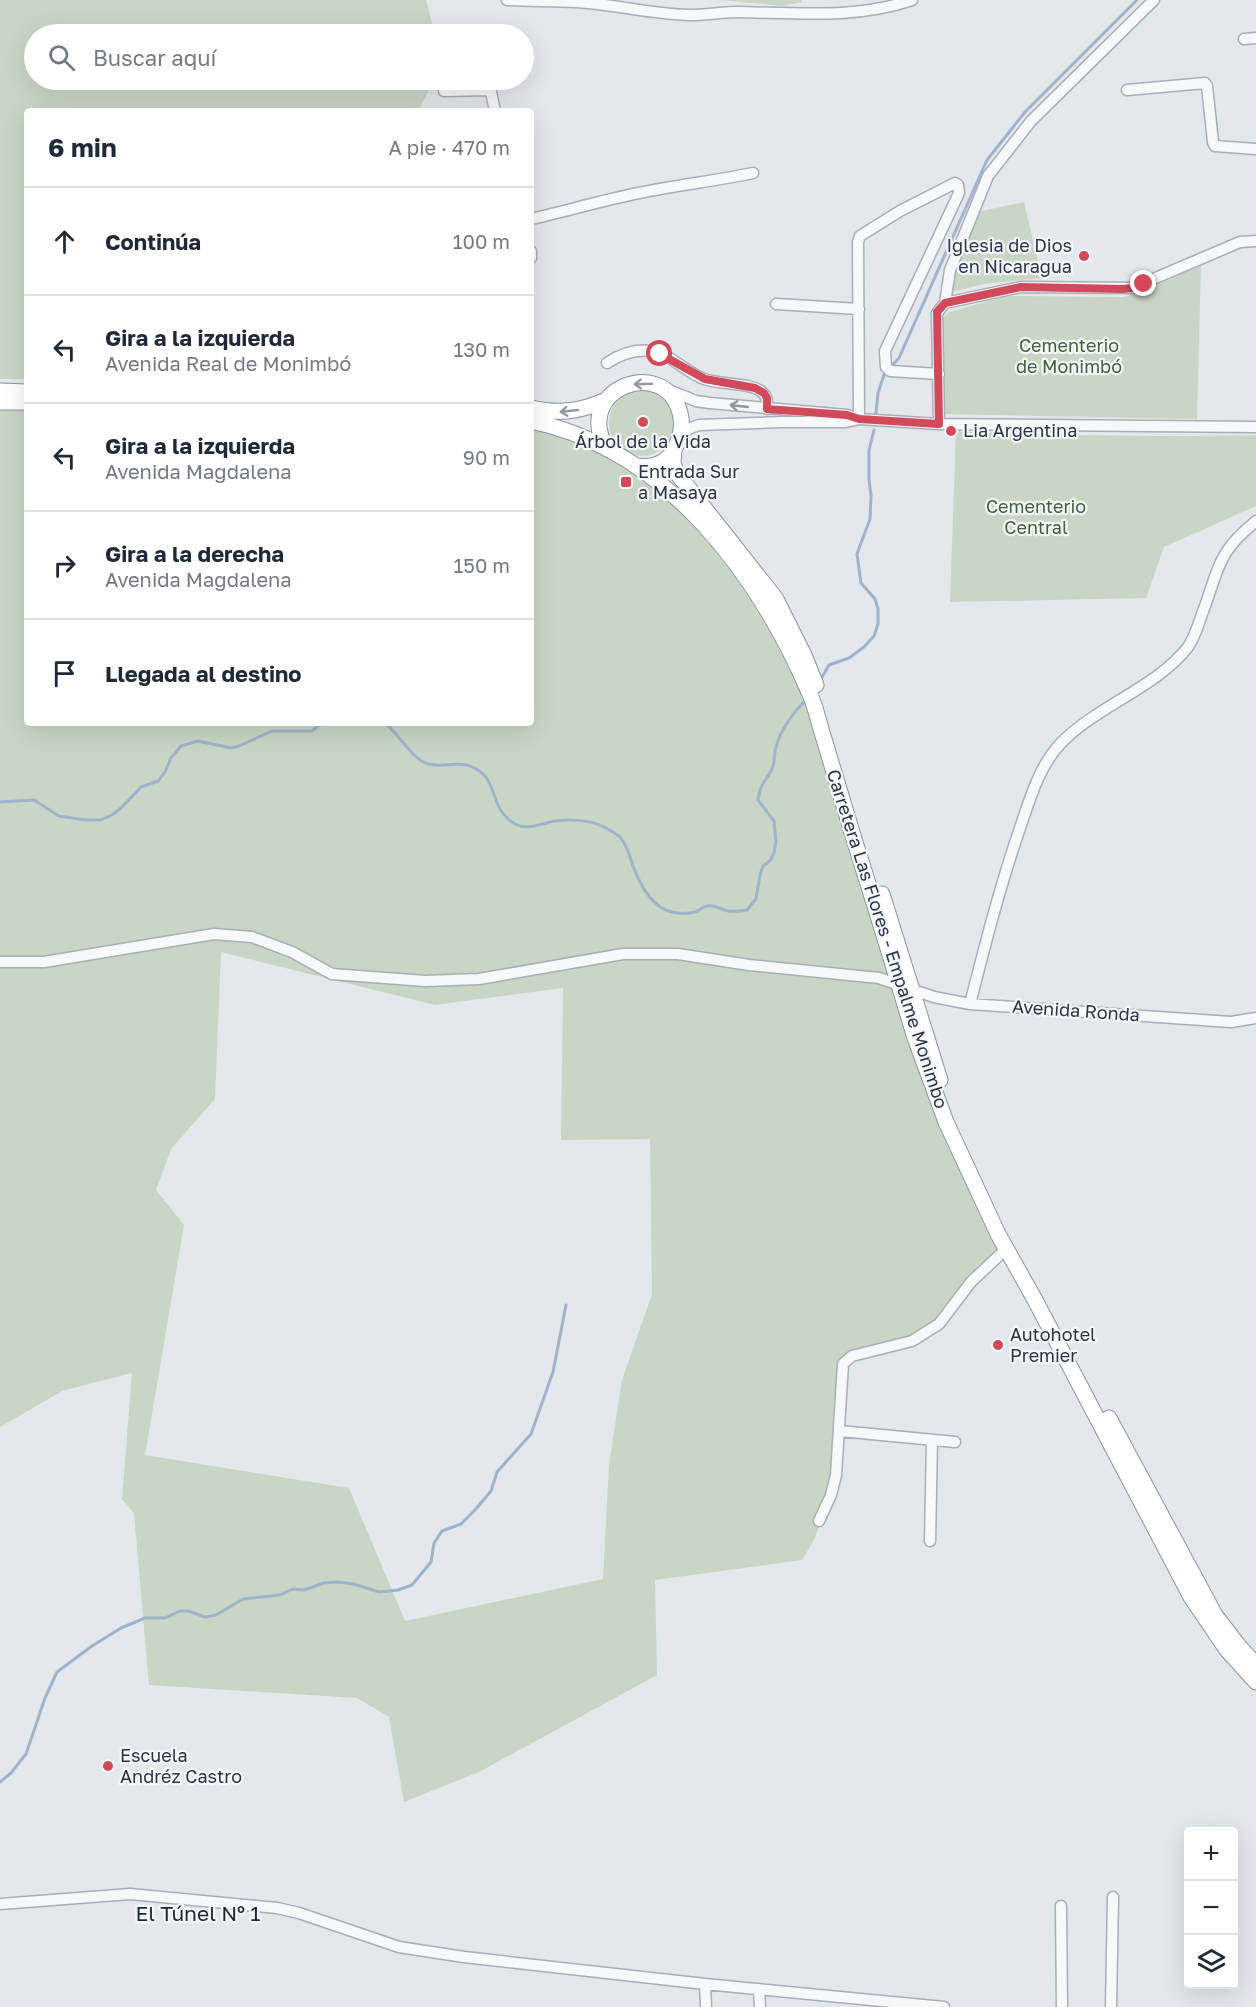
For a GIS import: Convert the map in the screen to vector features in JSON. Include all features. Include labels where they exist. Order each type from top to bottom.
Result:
[{"type":"highway","points":[[534,409],[549,412],[585,409],[606,400],[621,388],[639,383],[653,383],[666,389],[676,401],[682,424],[677,445],[668,458],[657,465],[637,466],[607,448],[580,436],[534,422]]},
{"type":"highway","points":[[0,391],[24,392]]},
{"type":"highway","points":[[606,400],[600,410],[599,428],[607,448]]},
{"type":"highway","points":[[0,402],[24,402]]},
{"type":"highway","name":"Carretera Las Flores - Empalme Monimbo","points":[[677,445],[673,463],[676,472],[776,599],[804,656],[821,699],[906,988],[933,1090],[963,1162],[1006,1249],[1191,1597],[1227,1650],[1256,1682]]},
{"type":"highway","name":"Carretera Las Flores - Empalme Monimbo","points":[[637,466],[675,496],[708,531],[732,560],[780,631],[810,694],[906,988],[972,1163],[1210,1606],[1238,1645],[1256,1665]]},
{"type":"street","points":[[507,0],[575,2],[691,15],[738,12],[819,15],[868,10],[912,0]]},
{"type":"street","points":[[939,424],[937,312],[945,303],[950,270],[988,176],[1031,121],[1154,0]]},
{"type":"street","points":[[1244,39],[1256,38]]},
{"type":"street","points":[[1127,90],[1205,83],[1215,146],[1256,149]]},
{"type":"street","points":[[444,91],[488,90],[491,92],[494,108]]},
{"type":"street","points":[[534,218],[637,193],[713,182],[753,173]]},
{"type":"street","points":[[859,419],[858,242],[860,236],[900,211],[943,191],[950,184],[958,185],[959,193],[885,351],[886,367],[890,370],[939,374]]},
{"type":"street","points":[[945,303],[1021,287],[1132,288],[1240,242],[1256,241]]},
{"type":"street","points":[[776,304],[859,309]]},
{"type":"street","points":[[607,363],[628,353],[651,351],[668,357],[705,379],[755,388],[764,393],[767,398],[767,409]]},
{"type":"street","points":[[666,389],[696,400],[767,409],[847,415],[859,419],[939,424],[1256,427]]},
{"type":"street","points":[[677,445],[688,429],[699,425],[846,422],[859,419]]},
{"type":"street","points":[[970,1004],[1003,879],[1034,788],[1047,760],[1062,742],[1091,718],[1148,681],[1183,652],[1192,641],[1229,548],[1256,521]]},
{"type":"street","name":"Avenida Ronda","points":[[0,962],[44,962],[214,934],[252,936],[292,952],[332,974],[425,981],[479,979],[623,954],[678,954],[749,965],[879,978],[934,997],[970,1004],[1231,1022],[1256,1018]]},
{"type":"street","points":[[819,1521],[831,1495],[836,1475],[843,1364],[852,1356],[912,1341],[939,1324],[971,1282],[1006,1249]]},
{"type":"street","points":[[840,1431],[955,1442]]},
{"type":"street","points":[[930,1541],[932,1440]]},
{"type":"street","points":[[0,1904],[130,1894],[277,1908],[299,1913],[399,1947],[464,1957],[941,2007]]},
{"type":"street","points":[[1111,2007],[1113,1897]]},
{"type":"street","points":[[1061,1906],[1062,2007]]},
{"type":"street","points":[[705,1984],[706,2007]]},
{"type":"street","points":[[759,1989],[760,2007]]},
{"type":"green space","points":[[0,0],[426,0],[432,24],[24,24],[24,90],[429,90],[420,108],[24,108],[24,379],[0,379]]},
{"type":"green space","points":[[721,0],[801,0],[802,2],[782,6]]},
{"type":"green space","points":[[1024,202],[1042,278],[984,284],[948,293],[972,213]]},
{"type":"green space","name":"Cementerio de Monimbó","points":[[1201,265],[1197,419],[943,414],[943,318],[949,312],[1008,296],[1123,297],[1145,291]]},
{"type":"green space","points":[[642,390],[655,393],[665,400],[672,410],[675,423],[672,436],[665,446],[655,453],[642,456],[629,453],[619,446],[612,436],[609,423],[612,410],[619,400],[629,393]]},
{"type":"green space","points":[[0,402],[24,402],[24,726],[534,726],[534,422],[637,466],[732,560],[810,694],[915,1038],[1006,1249],[939,1324],[912,1341],[843,1364],[836,1475],[815,1538],[802,1560],[655,1580],[657,1675],[479,1772],[404,1802],[389,1717],[357,1698],[149,1685],[134,1513],[122,1499],[132,1373],[62,1391],[0,1427]],"holes":[[[221,952],[435,1005],[563,988],[561,1140],[650,1139],[652,1294],[622,1380],[609,1465],[603,1579],[405,1621],[349,1488],[145,1455],[184,1225],[156,1190],[171,1149],[215,1099]]]},
{"type":"green space","name":"Cementerio Central","points":[[956,431],[1106,436],[1256,435],[1256,506],[1164,547],[1146,598],[950,602]]},
{"type":"waterway","points":[[891,367],[899,358],[987,160],[1025,112],[1137,0]]},
{"type":"waterway","points":[[876,413],[878,393],[885,372]]},
{"type":"waterway","points":[[822,677],[829,665],[849,658],[864,647],[874,636],[878,624],[875,599],[861,583],[857,554],[870,519],[869,450],[874,430]]},
{"type":"waterway","points":[[388,726],[422,762],[435,765],[463,764],[477,769],[488,780],[502,813],[515,824],[530,827],[555,821],[578,820],[595,823],[616,833],[626,847],[642,887],[663,909],[683,914],[710,906],[735,911],[747,910],[756,899],[763,866],[770,861],[774,853],[776,842],[774,821],[758,800],[759,794],[773,766],[775,749],[781,734],[792,716],[806,700]]},
{"type":"waterway","points":[[0,802],[34,800],[59,816],[101,820],[121,808],[141,787],[158,781],[181,746],[198,741],[231,748],[272,731],[312,731],[318,726]]},
{"type":"waterway","points":[[0,1782],[11,1773],[26,1754],[45,1698],[57,1672],[121,1628],[145,1618],[165,1618],[180,1611],[188,1611],[205,1617],[216,1615],[243,1599],[280,1595],[293,1589],[304,1590],[324,1583],[354,1584],[379,1592],[398,1590],[412,1585],[431,1562],[434,1543],[442,1531],[461,1524],[475,1510],[491,1491],[497,1472],[531,1434],[553,1372],[566,1305]]},
{"type":"place","name":"Iglesia de Dios en Nicaragua","points":[[1084,256]]},
{"type":"place","name":"Árbol de la Vida","points":[[643,422]]},
{"type":"place","name":"Lia Argentina","points":[[951,431]]},
{"type":"place","name":"Entrada Sur a Masaya","points":[[626,482]]},
{"type":"place","name":"Autohotel Premier","points":[[998,1345]]},
{"type":"place","name":"Escuela Andréz Castro","points":[[108,1766]]},
{"type":"district","name":"El Túnel Nº 1","points":[[198,1914]]},
{"type":"route","points":[[660,354],[699,377],[715,382],[755,388],[764,393],[767,398],[767,409],[847,415],[859,419],[939,424],[936,324],[937,312],[945,303],[1021,287],[1123,289],[1144,284]]}]
